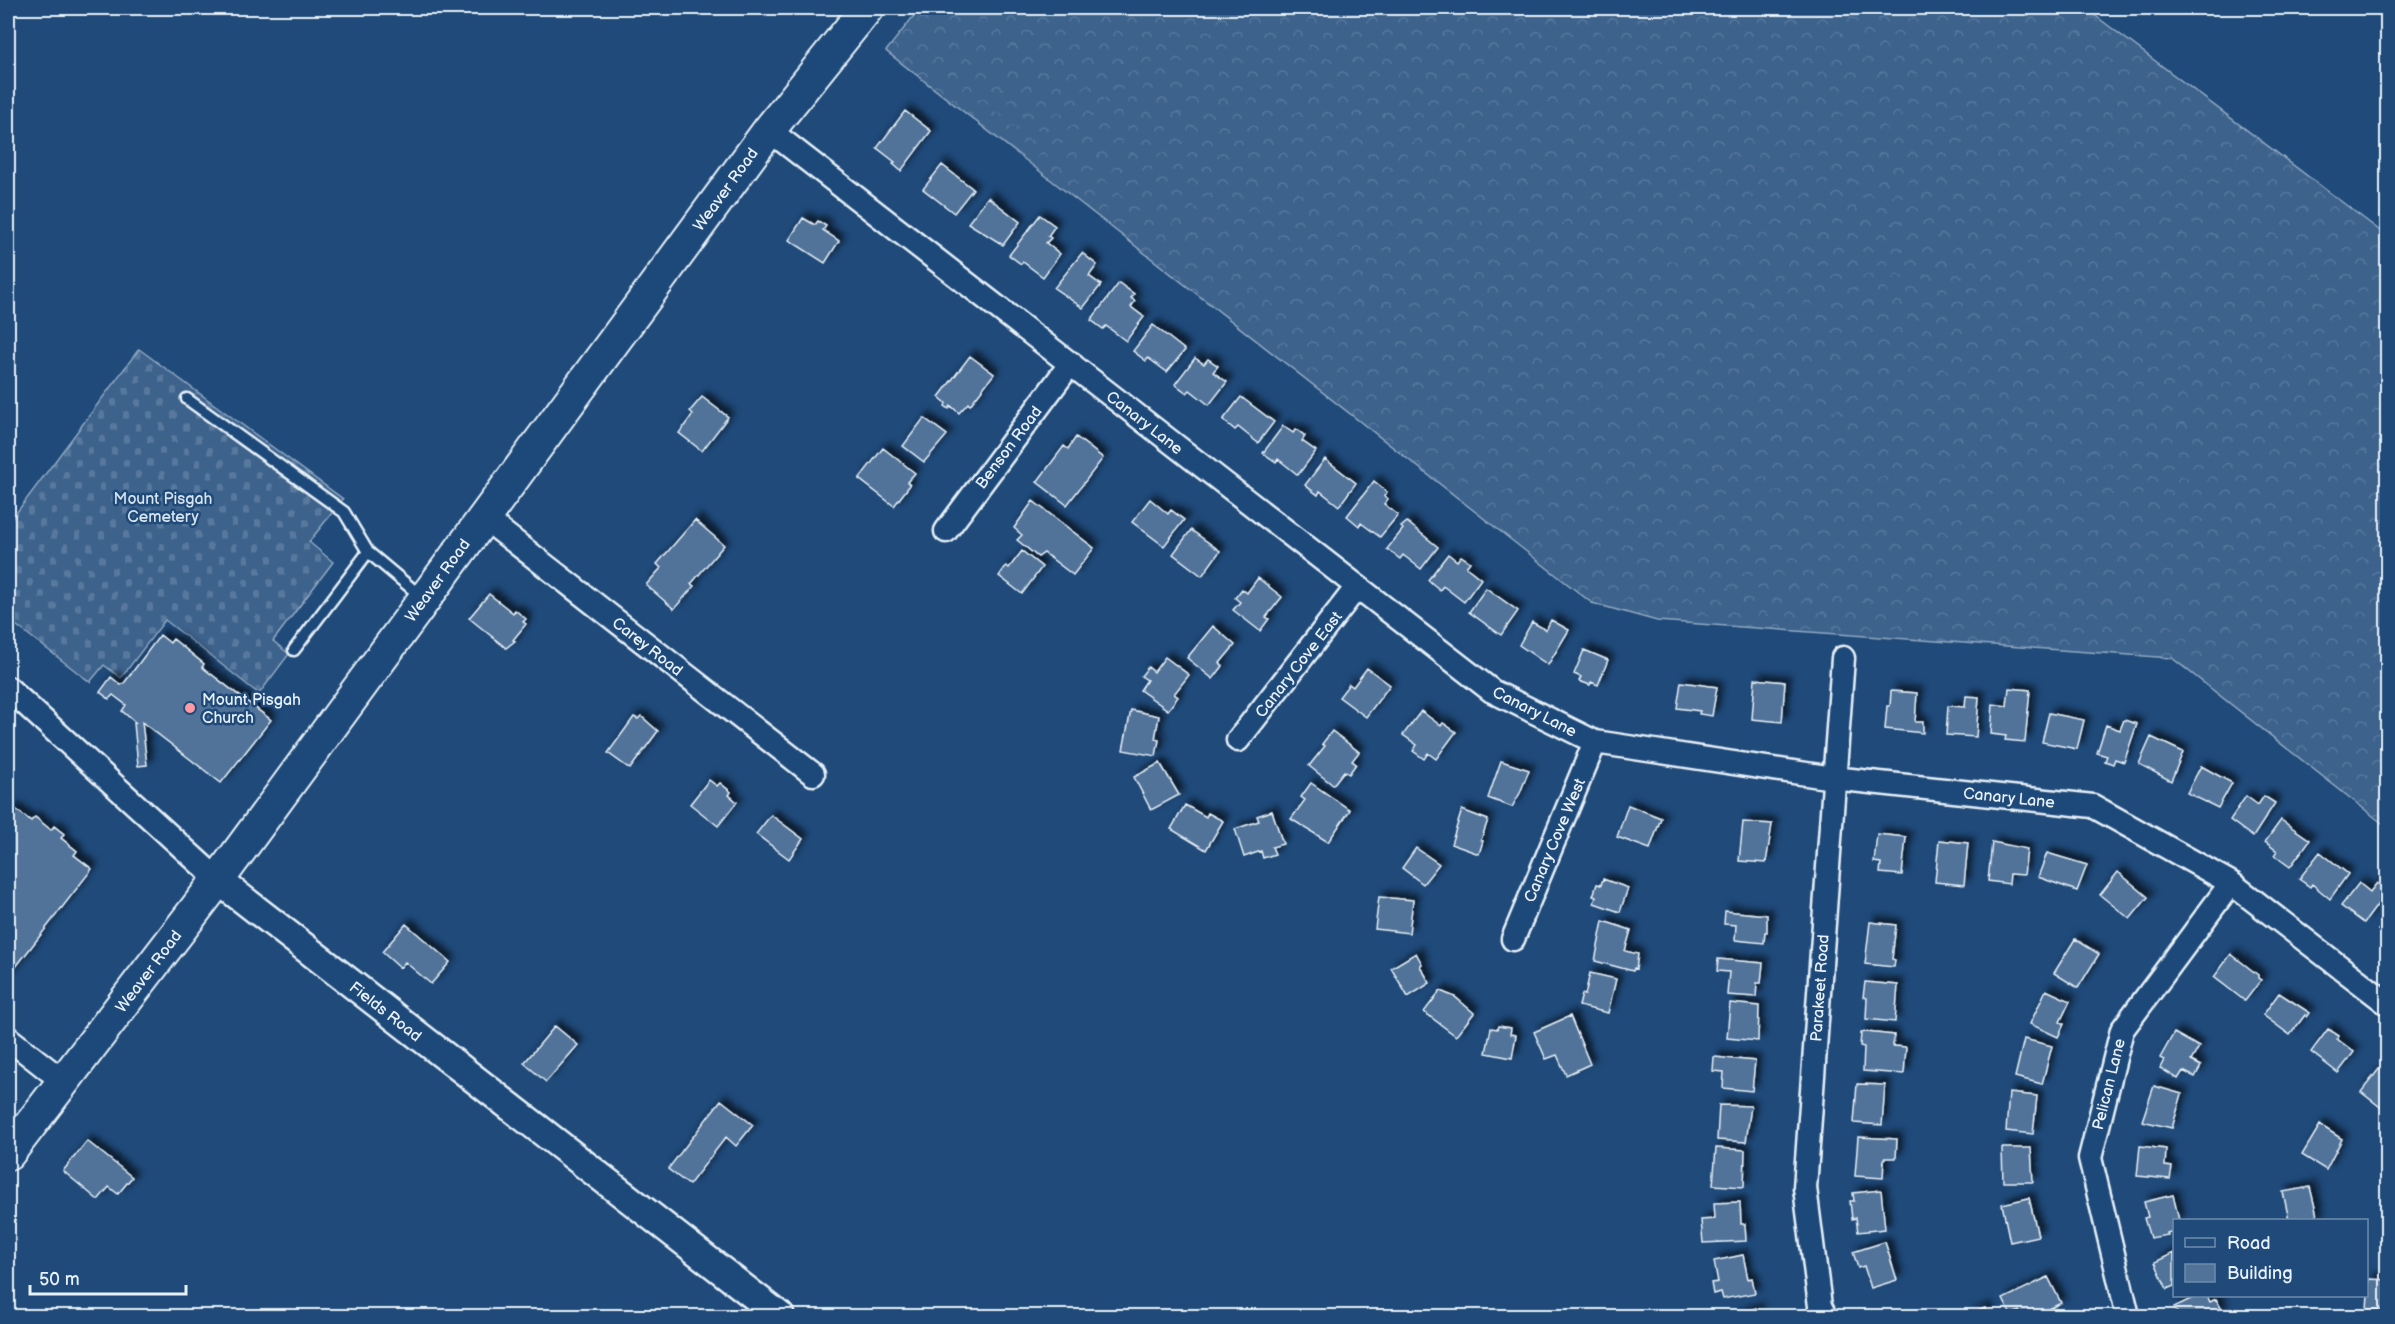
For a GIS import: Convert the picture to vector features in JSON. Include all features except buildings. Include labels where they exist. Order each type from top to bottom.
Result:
[{"type":"main road","name":"Weaver Road","points":[[8,1154],[218,880],[769,130],[867,8]]},
{"type":"street","name":"Canary Lane","points":[[769,130],[1492,691],[1595,742],[1833,778],[2093,806],[2231,883],[2388,1004]]},
{"type":"street","name":"Benson Road","points":[[945,531],[1071,363]]},
{"type":"street","name":"Carey Road","points":[[483,517],[813,774]]},
{"type":"street","name":"Canary Cove East","points":[[1238,741],[1357,587]]},
{"type":"street","name":"Parakeet Road","points":[[1825,1317],[1820,1306],[1805,1188],[1843,658]]},
{"type":"street","name":"Fields Road","points":[[8,688],[218,880],[780,1317]]},
{"type":"street","name":"Canary Cove West","points":[[1513,939],[1595,742]]},
{"type":"street","name":"Pelican Lane","points":[[2128,1317],[2090,1158],[2122,1030],[2231,883]]},
{"type":"street","points":[[8,1038],[64,1082]]},
{"type":"lane","points":[[187,399],[344,512],[368,552],[424,598]]},
{"type":"lane","points":[[294,650],[368,552]]},
{"type":"green space","points":[[920,8],[2085,8],[2387,236],[2387,827],[2172,658],[1657,621],[1592,603],[886,51]]},
{"type":"green space","name":"Mount Pisgah Cemetery","points":[[139,349],[343,499],[309,542],[333,562],[273,641],[289,654],[259,694],[165,620],[121,678],[104,665],[90,682],[8,619],[8,524]]},
{"type":"place","name":"Mount Pisgah Church","points":[[190,708]]}]
